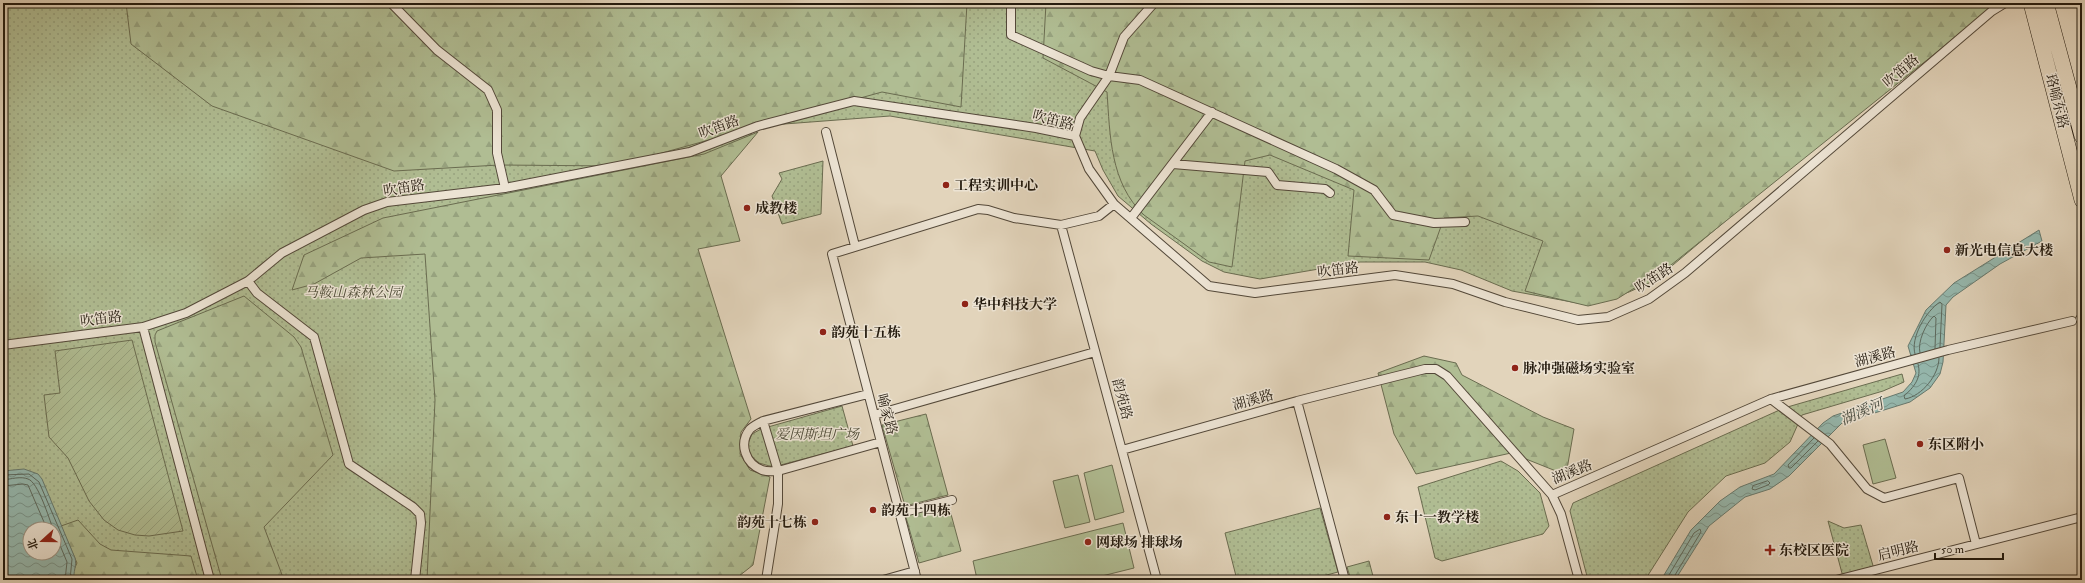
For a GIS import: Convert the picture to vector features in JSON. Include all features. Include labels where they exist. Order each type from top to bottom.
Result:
[{"type":"highway","name":"珞喻东路","points":[[2031,3],[2082,200]]},
{"type":"highway","name":"珞喻东路","points":[[2046,3],[2082,136]]},
{"type":"street","points":[[391,3],[437,50],[488,90],[497,110],[497,153],[505,188]]},
{"type":"street","points":[[1011,3],[1011,35],[1091,71],[1109,76],[1140,80],[1336,168],[1374,190],[1393,215],[1434,223],[1465,222]]},
{"type":"street","points":[[1075,136],[1080,118],[1109,76],[1124,37],[1154,3]]},
{"type":"street","name":"吹笛路","points":[[3,345],[143,327],[186,313],[248,281],[282,253],[364,210],[387,202],[505,188],[690,152],[758,126],[854,101],[1036,128],[1075,136],[1090,169],[1114,204],[1209,286],[1255,293],[1395,275],[1454,284],[1505,302],[1578,320],[1608,317],[1649,299],[1685,273],[1992,11],[2005,3]]},
{"type":"street","points":[[1131,218],[1212,112]]},
{"type":"street","points":[[826,132],[855,246],[978,209],[988,210],[1014,218],[1061,225],[1099,216],[1114,204]]},
{"type":"street","points":[[1173,164],[1268,172],[1277,186],[1326,189],[1330,193]]},
{"type":"street","name":"韵苑路","points":[[1061,225],[1157,580]]},
{"type":"street","name":"喻家路","points":[[855,246],[832,254],[917,580]]},
{"type":"street","points":[[248,281],[257,293],[314,337],[349,464],[414,507],[420,514],[421,522],[416,580]]},
{"type":"street","name":"湖溪路","points":[[1122,450],[1297,401],[1425,369],[1436,369],[1447,376],[1464,394],[1552,495],[1771,399],[1948,350],[2078,319]]},
{"type":"street","points":[[143,327],[210,580]]},
{"type":"street","points":[[874,415],[1096,352]]},
{"type":"street","points":[[868,394],[763,421],[750,429],[744,440],[744,452],[751,464],[763,471],[778,471],[881,442]]},
{"type":"street","points":[[1771,399],[1807,428],[1830,444],[1867,490],[1884,498],[1959,478],[1976,544]]},
{"type":"street","points":[[1297,401],[1345,580]]},
{"type":"street","points":[[763,421],[778,471],[778,504],[766,580]]},
{"type":"street","points":[[1552,495],[1561,514],[1579,580]]},
{"type":"street","points":[[900,513],[952,500]]},
{"type":"street","name":"启明路","points":[[1836,580],[2082,517]]},
{"type":"street","points":[[884,580],[915,571]]},
{"type":"green space","name":"马鞍山森林公园","points":[[3,3],[1985,3],[1667,270],[1649,283],[1629,292],[1602,301],[1583,304],[1512,291],[1461,270],[1425,262],[1360,262],[1260,279],[1224,272],[1202,261],[1151,224],[1118,196],[1103,170],[1095,151],[890,116],[758,126],[716,175],[689,245],[737,430],[727,580],[3,580]]},
{"type":"green space","points":[[126,3],[967,3],[961,107],[882,92],[615,166],[499,165],[394,171],[212,106],[131,44]]},
{"type":"green space","points":[[1046,3],[1996,3],[1671,265],[1617,299],[1588,306],[1525,291],[1543,241],[1478,216],[1444,218],[1429,260],[1348,256],[1354,190],[1270,155],[1245,161],[1232,267],[1209,262],[1144,215],[1124,188],[1114,158],[1109,125],[1107,92],[1043,58]]},
{"type":"green space","points":[[758,132],[721,176],[740,241],[698,249],[751,419],[741,432],[740,454],[750,470],[770,477],[753,565],[734,580],[427,580],[435,400],[425,254],[361,258],[314,284],[292,290],[304,255],[383,218],[704,154]]},
{"type":"green space","points":[[823,161],[821,214],[782,224],[772,196],[782,179],[779,173]]},
{"type":"green space","points":[[244,296],[294,337],[301,347],[333,455],[264,527],[284,580],[222,580],[155,342],[155,335],[157,331]]},
{"type":"green space","points":[[132,340],[183,531],[149,536],[135,535],[118,530],[104,520],[89,501],[68,458],[49,437],[44,395],[60,393],[55,351]]},
{"type":"green space","points":[[1424,356],[1456,363],[1462,375],[1543,417],[1574,429],[1566,475],[1511,453],[1416,474],[1394,434],[1378,373]]},
{"type":"green space","points":[[1902,374],[1904,382],[1883,391],[1802,415],[1790,442],[1765,463],[1726,476],[1688,512],[1645,580],[1588,580],[1570,511],[1573,503],[1784,408]]},
{"type":"green space","name":"爱因斯坦广场","points":[[842,406],[853,446],[773,467],[759,463],[751,456],[747,446],[752,434],[761,429]]},
{"type":"green space","points":[[926,414],[948,495],[905,506],[882,425]]},
{"type":"green space","points":[[1885,439],[1896,478],[1873,484],[1863,445]]},
{"type":"green space","points":[[1501,461],[1518,471],[1540,493],[1549,526],[1543,534],[1442,561],[1435,558],[1418,487]]},
{"type":"green space","points":[[1112,465],[1124,512],[1095,520],[1084,473]]},
{"type":"green space","points":[[1078,475],[1090,522],[1065,528],[1053,481]]},
{"type":"green space","points":[[948,503],[961,551],[919,563],[905,514]]},
{"type":"green space","points":[[1320,508],[1338,572],[1308,580],[1237,580],[1225,533]]},
{"type":"green space","points":[[78,520],[100,544],[111,550],[191,556],[198,580],[74,580],[73,572],[77,563],[62,526]]},
{"type":"green space","points":[[1828,521],[1844,528],[1861,525],[1874,569],[1843,577]]},
{"type":"green space","name":"网球场 排球场","points":[[1123,523],[1134,568],[1086,580],[977,579],[973,561]]},
{"type":"green space","points":[[1369,561],[1374,580],[1351,580],[1347,567]]},
{"type":"water","name":"湖溪河","points":[[2039,230],[2042,241],[2000,264],[1953,297],[1946,305],[1943,362],[1940,374],[1930,388],[1910,402],[1842,423],[1789,476],[1770,489],[1745,497],[1709,526],[1675,580],[1661,580],[1691,530],[1720,501],[1740,487],[1774,474],[1823,423],[1833,416],[1903,392],[1912,382],[1916,373],[1908,346],[1926,310],[1954,283]]},
{"type":"water","points":[[24,469],[38,474],[42,479],[60,521],[22,521],[22,561],[62,561],[62,527],[75,558],[76,563],[74,580],[3,580],[3,471]]},
{"type":"place","name":"工程实训中心","points":[[946,185]]},
{"type":"place","name":"成教楼","points":[[747,208]]},
{"type":"place","name":"新光电信息大楼","points":[[1947,250]]},
{"type":"place","name":"华中科技大学","points":[[965,304]]},
{"type":"place","name":"韵苑十五栋","points":[[823,332]]},
{"type":"place","name":"脉冲强磁场实验室","points":[[1515,368]]},
{"type":"place","name":"东区附小","points":[[1920,444]]},
{"type":"place","name":"韵苑十四栋","points":[[873,510]]},
{"type":"place","name":"东十一教学楼","points":[[1387,517]]},
{"type":"place","name":"韵苑十七栋","points":[[815,522]]},
{"type":"place","name":"网球场 排球场","points":[[1088,542]]},
{"type":"place","name":"东校区医院","points":[[1770,550]]}]
